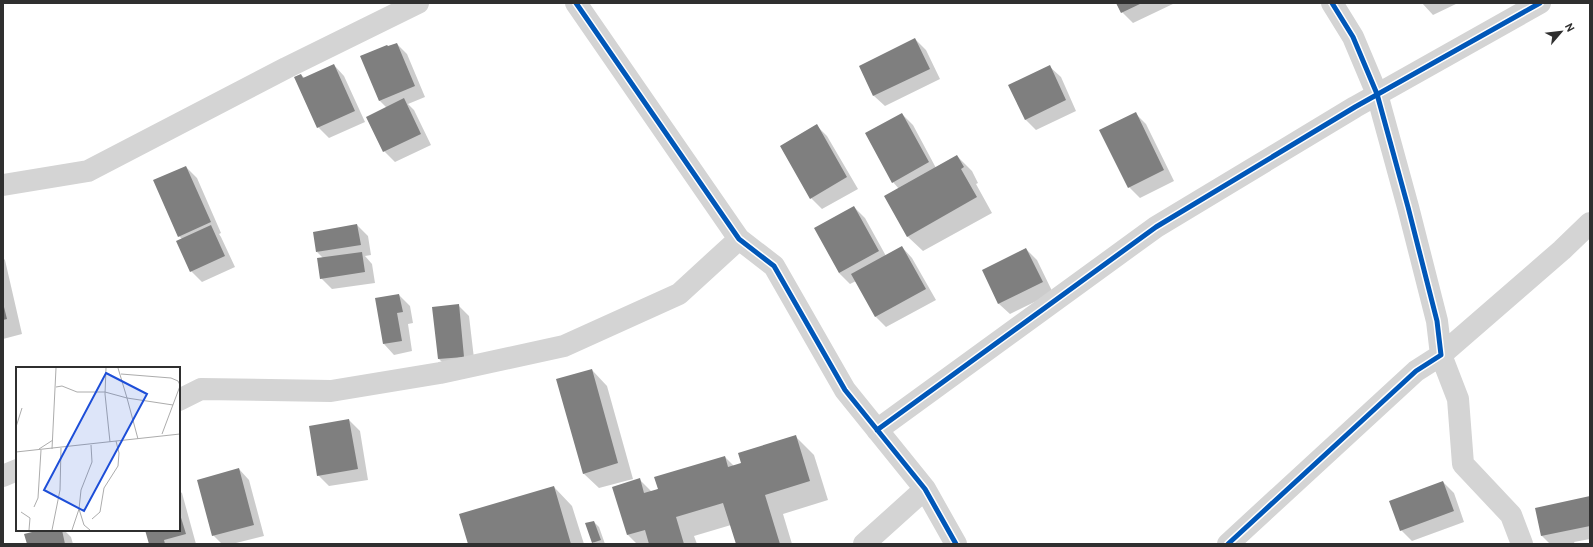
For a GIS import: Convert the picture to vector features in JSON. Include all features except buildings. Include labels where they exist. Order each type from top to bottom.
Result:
[{"type":"street","points":[[3,185],[88,170],[286,68],[418,3]]},
{"type":"street","points":[[576,3],[739,239],[774,266],[846,390],[925,489],[956,544]]},
{"type":"street","points":[[1332,3],[1353,38],[1377,94],[1437,321],[1441,355],[1458,399],[1463,464],[1511,515],[1522,544]]},
{"type":"street","points":[[877,430],[1156,227],[1377,94],[1540,3]]},
{"type":"street","points":[[1228,544],[1416,371],[1441,355],[1562,250],[1590,223]]},
{"type":"street","points":[[180,400],[202,389],[331,391],[440,372],[564,346],[679,294],[739,239]]},
{"type":"street","points":[[3,476],[16,470]]},
{"type":"street","points":[[864,544],[925,489]]},
{"type":"cycle path","points":[[576,3],[739,239],[774,266],[845,390],[925,489],[956,544]]},
{"type":"cycle path","points":[[1228,544],[1416,371],[1441,355],[1437,321],[1377,94],[1353,37],[1332,3]]},
{"type":"cycle path","points":[[877,430],[1156,227],[1355,107],[1540,3]]}]
